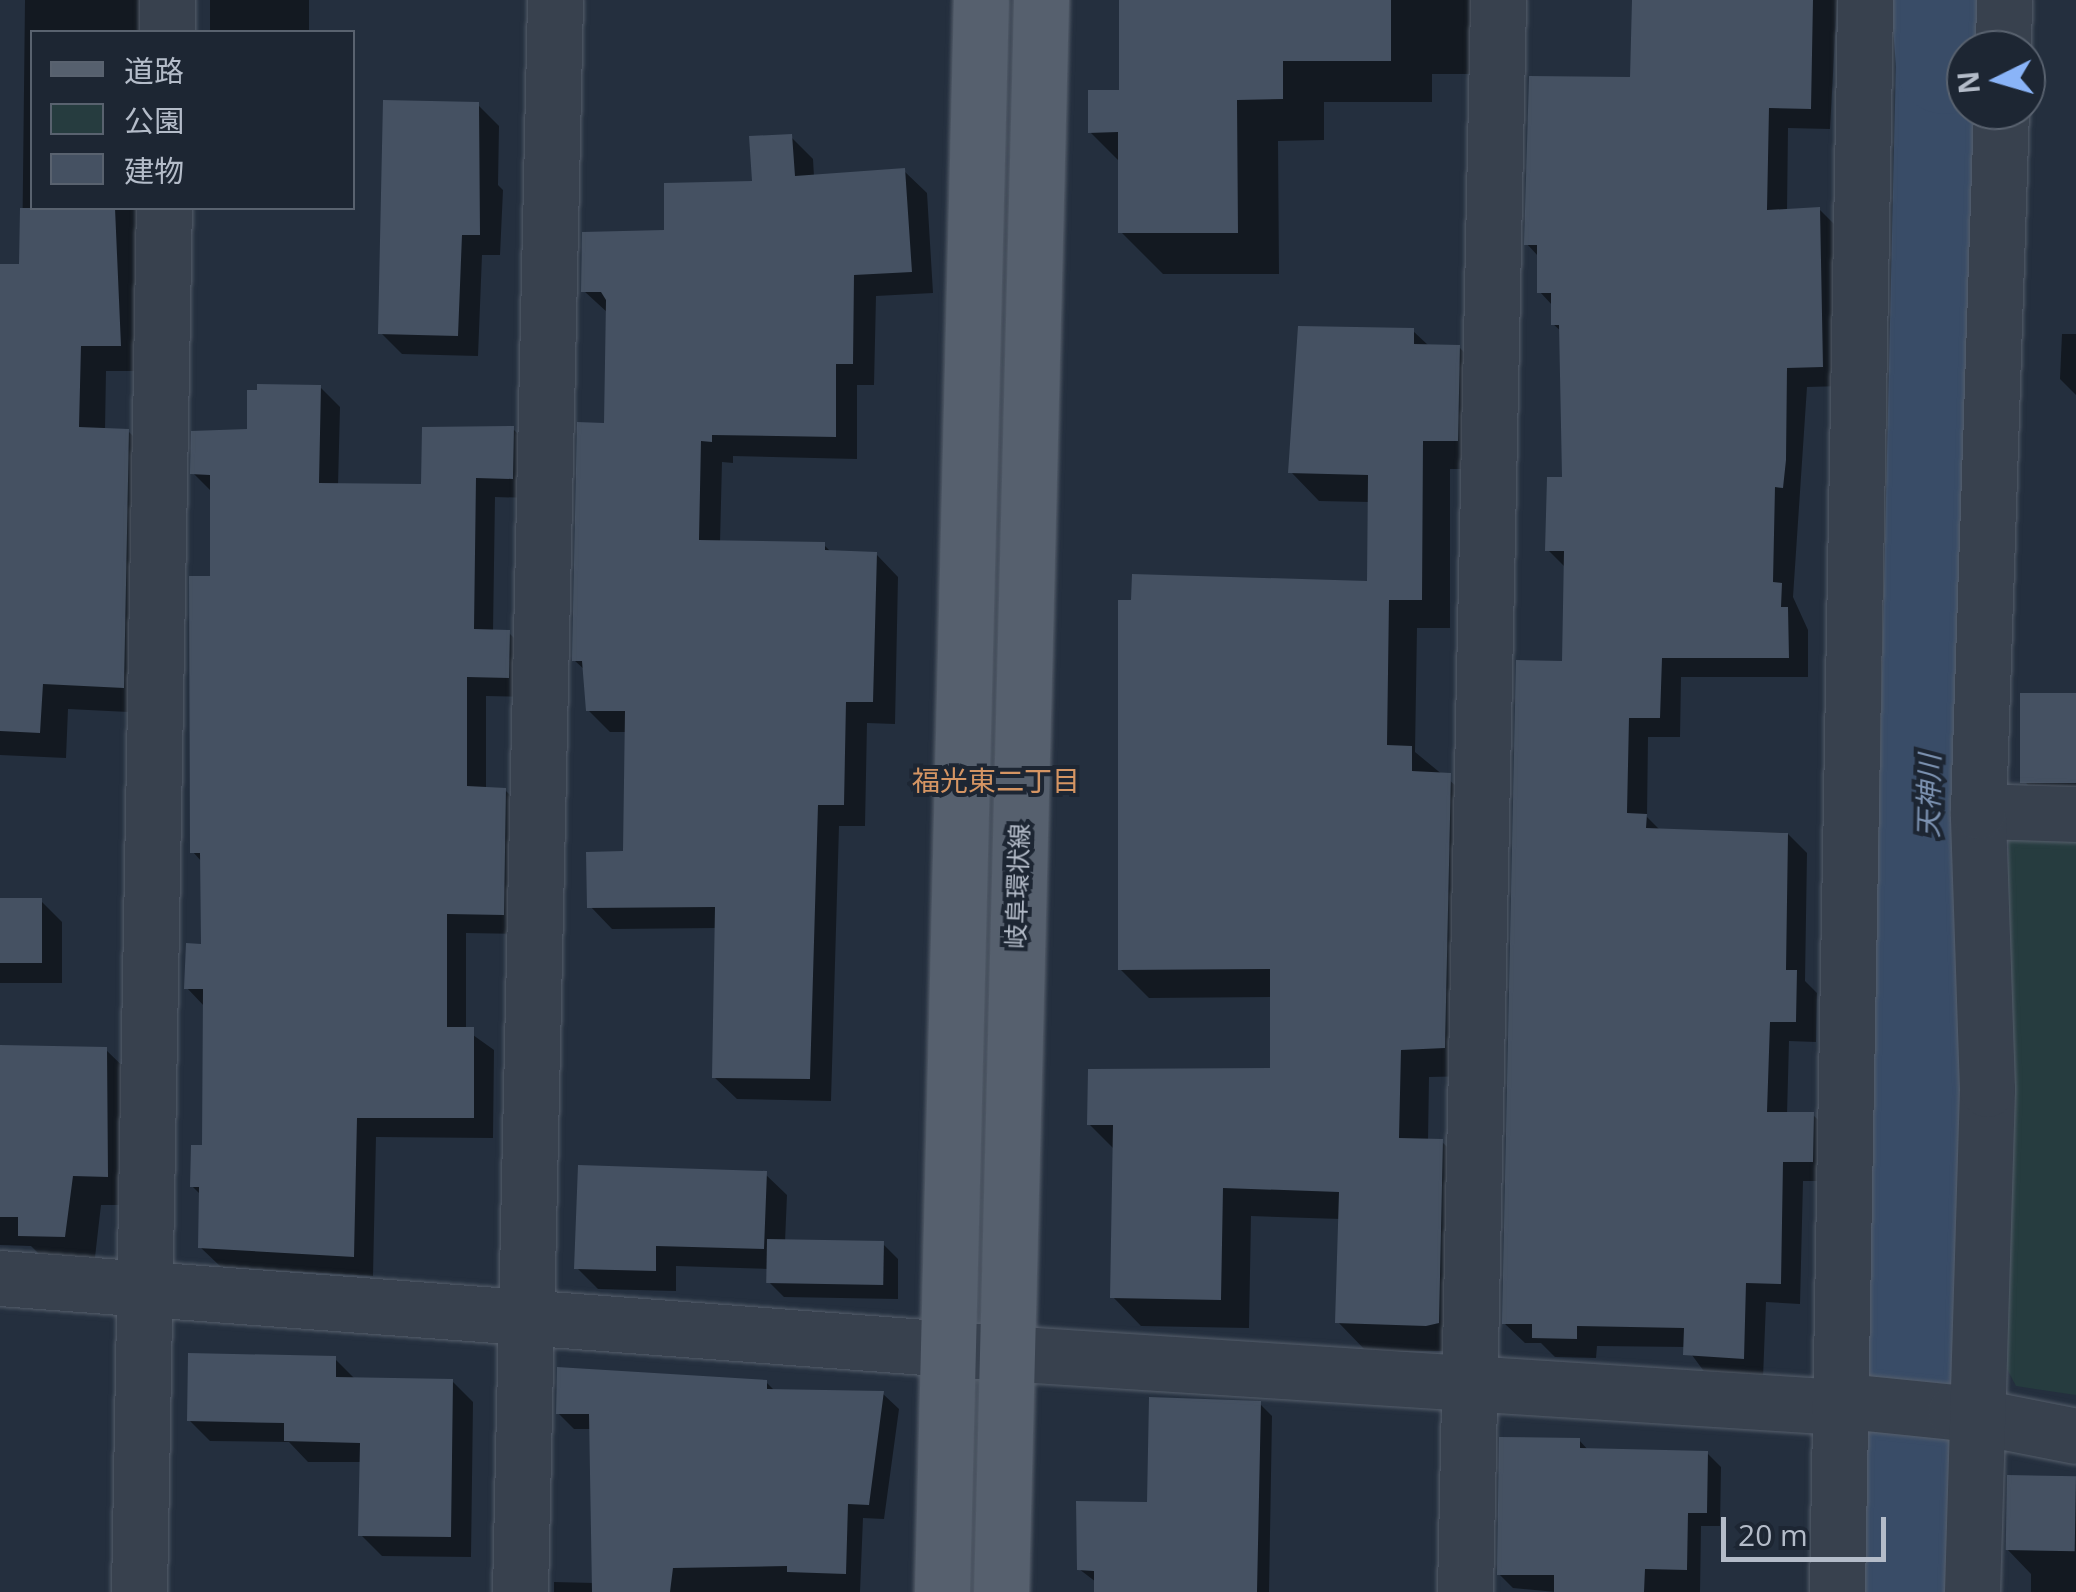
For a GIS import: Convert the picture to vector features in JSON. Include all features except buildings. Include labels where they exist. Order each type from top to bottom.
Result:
[{"type":"main road","points":[[942,1592],[980,0]]},
{"type":"main road","name":"岐阜環状線","points":[[1000,1592],[1041,0]]},
{"type":"street","points":[[167,30],[168,0]]},
{"type":"street","points":[[520,1592],[555,0]]},
{"type":"street","points":[[1465,1592],[1498,0]]},
{"type":"street","points":[[1837,1592],[1848,1404],[1865,0]]},
{"type":"street","points":[[2003,30],[2004,0]]},
{"type":"street","points":[[1972,1592],[1966,1414],[1987,1089],[1978,811],[2000,130]]},
{"type":"street","points":[[140,1592],[164,210]]},
{"type":"street","points":[[1978,811],[2076,814]]},
{"type":"street","points":[[0,1278],[946,1344],[1004,1353],[1848,1404],[1966,1414],[2076,1436]]},
{"type":"green space","points":[[2009,832],[2076,832],[2076,1395],[2016,1386],[1995,1346]]},
{"type":"waterway","name":"天神川","points":[[1910,1592],[1945,65],[1940,0]]},
{"type":"district","name":"福光東二丁目","points":[[996,780]]}]
